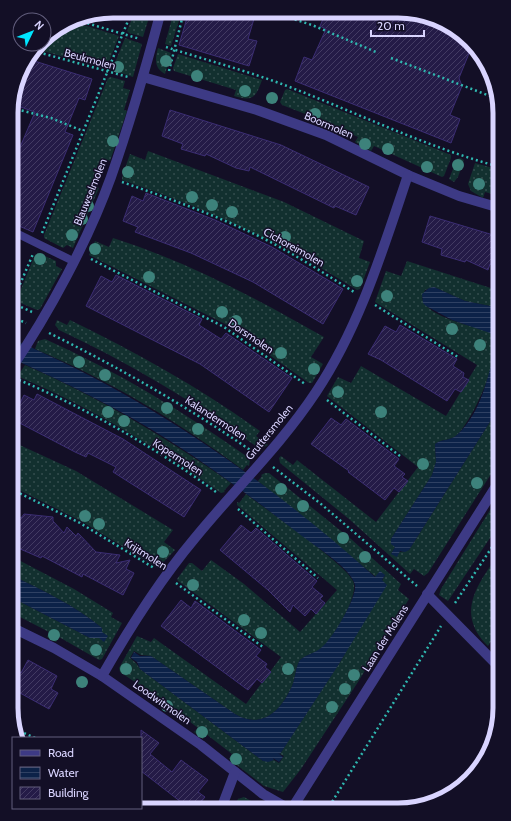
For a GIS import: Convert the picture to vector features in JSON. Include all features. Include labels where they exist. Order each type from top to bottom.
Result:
[{"type":"street","name":"Blauwselmolen","points":[[18,360],[76,257],[110,178],[143,77],[159,18]]},
{"type":"street","name":"Boormolen","points":[[143,77],[257,110],[326,134],[408,175],[459,196],[493,206]]},
{"type":"street","name":"Gruttersmolen","points":[[102,676],[131,625],[165,575],[227,500],[264,460],[316,392],[344,344],[364,298],[408,175]]},
{"type":"street","name":"Laan der Molens","points":[[295,803],[493,491]]},
{"type":"street","points":[[427,594],[493,661]]},
{"type":"street","name":"Loodwitmolen","points":[[18,631],[102,676],[169,722],[262,794],[278,803]]},
{"type":"street","points":[[224,803],[235,772]]},
{"type":"lane","points":[[18,234],[76,257]]},
{"type":"path","points":[[18,289],[129,18]]},
{"type":"path","points":[[166,83],[182,18]]},
{"type":"path","points":[[290,18],[312,25],[376,52]]},
{"type":"path","points":[[84,22],[267,79],[355,113],[415,139],[471,159],[493,165]]},
{"type":"path","name":"Beukmolen","points":[[39,53],[108,72],[130,77],[143,77]]},
{"type":"path","points":[[391,58],[490,96]]},
{"type":"path","points":[[18,110],[51,118],[83,131]]},
{"type":"path","name":"Cichoreimolen","points":[[110,178],[166,197],[249,232],[306,262],[458,356]]},
{"type":"path","name":"Dorsmolen","points":[[76,257],[224,327],[316,392],[400,456]]},
{"type":"path","points":[[18,306],[43,317]]},
{"type":"path","name":"Kalandermolen","points":[[18,319],[94,355],[156,389],[211,423],[264,460],[321,504],[427,594]]},
{"type":"path","name":"Kopermolen","points":[[18,379],[74,405],[125,433],[167,459],[227,500],[318,578]]},
{"type":"path","name":"Krijtmolen","points":[[18,493],[80,524],[165,575],[263,646]]},
{"type":"path","points":[[331,803],[447,615],[493,546]]},
{"type":"path","points":[[21,732],[33,737]]},
{"type":"green space","points":[[132,18],[149,18],[143,37],[127,31]]},
{"type":"green space","points":[[172,18],[180,18],[171,46],[165,44]]},
{"type":"green space","points":[[80,24],[119,36],[106,69],[46,52],[52,52],[52,40],[65,31]]},
{"type":"green space","points":[[125,38],[142,44],[133,77],[112,70]]},
{"type":"green space","points":[[158,48],[171,53],[165,74],[161,72],[156,63]]},
{"type":"green space","points":[[178,54],[262,80],[258,91],[253,97],[240,98],[234,96],[236,90],[174,71],[173,68]]},
{"type":"green space","points":[[111,77],[125,81],[123,88],[130,90],[124,110],[127,111],[110,161],[108,160],[97,187],[99,188],[73,248],[67,245],[63,248],[44,238],[44,235],[108,78]]},
{"type":"green space","points":[[287,89],[451,155],[444,176],[442,177],[374,146],[371,151],[355,142],[358,137],[321,120],[282,105],[280,102],[285,90]]},
{"type":"green space","points":[[148,151],[284,202],[364,241],[359,258],[370,262],[360,289],[357,290],[301,257],[243,228],[183,202],[122,180],[130,154],[145,160]]},
{"type":"green space","points":[[460,158],[464,160],[458,177],[454,182],[449,179],[457,159]]},
{"type":"green space","points":[[475,163],[493,168],[493,194],[485,192],[483,198],[471,191],[468,184]]},
{"type":"green space","points":[[113,238],[168,258],[221,282],[273,308],[324,337],[311,357],[323,364],[312,383],[309,383],[225,324],[89,255],[95,241],[109,247]]},
{"type":"green space","points":[[38,253],[56,261],[56,266],[62,269],[40,309],[37,310],[18,302],[18,296],[35,255]]},
{"type":"green space","points":[[407,261],[493,289],[493,307],[465,301],[434,287],[425,290],[422,298],[426,305],[433,311],[452,320],[491,333],[493,339],[493,359],[491,369],[471,416],[457,435],[435,444],[436,462],[432,475],[391,539],[395,547],[391,554],[409,550],[493,417],[493,471],[428,573],[424,576],[414,569],[410,574],[349,519],[280,463],[279,458],[281,456],[293,465],[297,460],[376,522],[418,467],[327,396],[338,377],[351,383],[361,366],[446,416],[477,365],[375,302],[386,271],[401,276]]},
{"type":"green space","points":[[57,320],[67,325],[70,320],[191,385],[260,431],[256,436],[268,445],[260,449],[212,416],[137,370],[59,330],[55,325]]},
{"type":"green space","points":[[45,339],[72,351],[150,393],[200,424],[249,458],[249,466],[247,465],[243,470],[194,435],[143,403],[90,374],[35,349],[38,341]]},
{"type":"green space","points":[[25,365],[79,390],[157,434],[231,483],[224,491],[225,492],[221,493],[173,460],[123,429],[72,401],[19,377],[19,374]]},
{"type":"green space","points":[[18,444],[76,471],[173,530],[164,542],[175,550],[158,568],[81,521],[18,490]]},
{"type":"green space","points":[[269,473],[351,539],[401,584],[398,590],[409,599],[358,682],[301,769],[283,792],[264,786],[229,759],[232,754],[206,734],[203,739],[194,732],[198,728],[172,708],[168,712],[160,706],[163,701],[120,672],[119,668],[137,636],[151,642],[154,638],[246,704],[281,657],[178,581],[177,579],[189,563],[192,563],[202,571],[211,560],[244,584],[300,632],[337,590],[237,505],[237,502],[239,503],[246,494],[336,562],[353,581],[353,596],[349,606],[327,643],[322,648],[300,660],[288,695],[276,710],[262,719],[254,720],[235,714],[151,656],[141,655],[134,651],[130,658],[140,669],[263,761],[274,760],[279,763],[284,756],[280,754],[342,659],[385,575],[376,577],[258,481],[262,476],[261,475]]},
{"type":"green space","points":[[493,505],[493,534],[448,601],[439,595],[441,589]]},
{"type":"green space","points":[[18,560],[74,589],[113,613],[111,617],[122,623],[102,659],[99,660],[59,637],[56,642],[47,637],[49,632],[20,617],[18,620],[18,601],[90,638],[98,638],[102,632],[102,628],[70,605],[18,578]]},
{"type":"green space","points":[[493,562],[493,638],[488,646],[478,633],[473,621],[471,609],[473,598],[484,575]]},
{"type":"green space","points":[[244,797],[253,802],[236,803],[238,799]]},
{"type":"water","points":[[434,287],[465,301],[493,307],[493,337],[490,333],[452,320],[426,306],[423,303],[422,294],[429,288]]},
{"type":"water","points":[[18,342],[110,386],[203,443],[291,506],[375,577],[380,571],[385,575],[382,580],[387,585],[337,667],[280,754],[278,753],[283,757],[279,762],[273,758],[274,760],[268,762],[263,761],[140,669],[137,662],[131,658],[134,652],[140,656],[151,656],[235,714],[254,720],[262,719],[276,710],[288,695],[300,660],[326,644],[337,628],[348,609],[355,591],[355,585],[352,579],[340,565],[324,552],[204,463],[151,429],[72,387],[18,361]]},
{"type":"water","points":[[493,357],[493,417],[409,550],[405,552],[400,551],[397,557],[391,554],[395,547],[391,544],[391,539],[432,475],[436,462],[435,444],[457,435],[466,426],[473,416],[487,381]]},
{"type":"water","points":[[18,578],[81,612],[102,628],[102,632],[108,636],[104,642],[99,638],[90,638],[18,601]]},
{"type":"building","points":[[187,18],[254,18],[248,39],[257,41],[249,66],[179,45]]},
{"type":"building","points":[[323,18],[410,19],[423,21],[434,25],[446,31],[465,46],[470,51],[459,78],[462,86],[450,115],[460,119],[451,143],[295,81],[304,57],[312,60],[326,29],[320,26]]},
{"type":"building","points":[[34,61],[92,79],[85,100],[79,98],[65,132],[73,135],[33,232],[18,226],[18,152],[35,112],[19,106],[21,88]]},
{"type":"building","points":[[170,110],[281,145],[369,187],[356,215],[335,206],[334,208],[250,167],[249,171],[236,168],[206,154],[205,156],[181,149],[183,144],[162,136]]},
{"type":"building","points":[[146,193],[215,220],[272,247],[343,289],[323,324],[253,282],[191,253],[135,232],[138,227],[123,221],[132,196],[143,201]]},
{"type":"building","points":[[430,216],[493,235],[493,265],[490,264],[488,270],[466,260],[465,262],[441,255],[442,249],[422,242]]},
{"type":"building","points":[[116,275],[202,319],[199,325],[221,339],[226,333],[292,378],[269,412],[200,364],[86,306],[101,276],[112,282]]},
{"type":"building","points":[[400,325],[457,359],[453,366],[464,373],[463,377],[469,380],[461,392],[455,389],[447,401],[381,360],[368,354],[385,326],[396,332]]},
{"type":"building","points":[[37,394],[123,439],[201,490],[184,517],[113,472],[116,467],[88,453],[86,457],[75,452],[18,422],[18,407],[24,395],[34,400]]},
{"type":"building","points":[[331,418],[341,425],[346,419],[399,459],[394,466],[405,474],[402,477],[408,481],[399,492],[394,488],[385,500],[348,472],[349,471],[311,444]]},
{"type":"building","points":[[24,514],[53,517],[53,521],[64,533],[67,527],[76,536],[78,533],[96,552],[120,555],[116,563],[130,560],[126,569],[134,573],[123,595],[83,574],[82,577],[42,556],[41,558],[18,548],[18,516],[21,518]]},
{"type":"building","points":[[241,525],[251,533],[256,528],[317,581],[312,587],[323,596],[320,599],[325,603],[316,614],[311,609],[305,616],[293,605],[290,612],[268,590],[220,550]]},
{"type":"building","points":[[181,600],[191,608],[195,601],[261,650],[256,656],[267,664],[265,667],[271,672],[262,683],[257,679],[248,690],[161,626]]},
{"type":"building","points":[[28,660],[57,676],[51,689],[58,693],[49,709],[18,692],[18,672],[21,673]]},
{"type":"building","points":[[141,730],[159,743],[150,754],[172,772],[181,760],[208,780],[198,792],[205,797],[200,803],[182,803],[142,772]]}]
